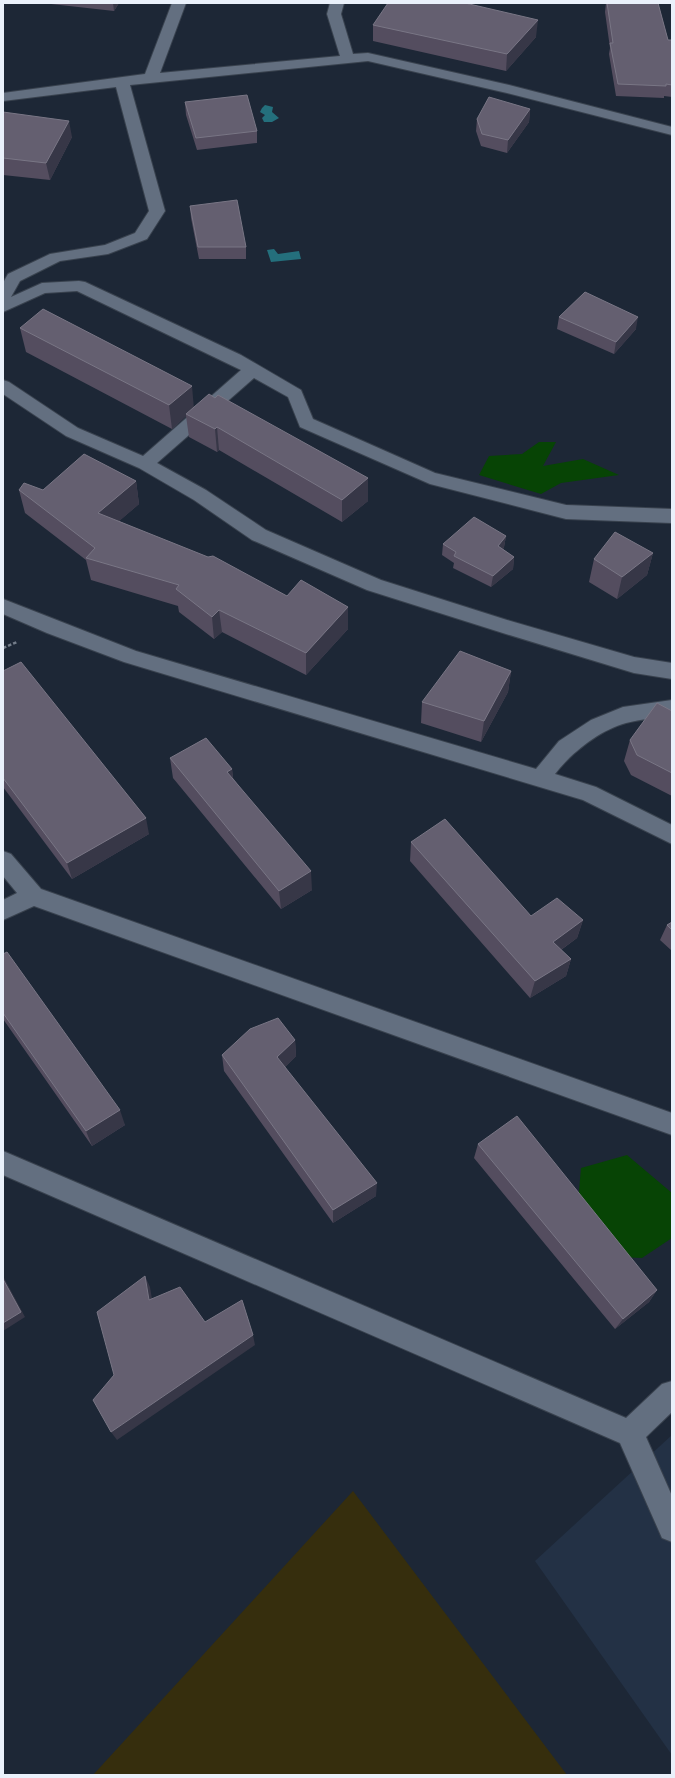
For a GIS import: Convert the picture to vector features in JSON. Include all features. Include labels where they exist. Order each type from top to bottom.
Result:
[{"type":"street","points":[[151,78],[179,3]]},
{"type":"street","points":[[337,3],[334,14],[348,59]]},
{"type":"street","points":[[3,97],[122,81],[368,57],[509,89],[672,131]]},
{"type":"street","points":[[3,296],[14,278],[56,257],[108,249],[141,236],[157,211],[122,81]]},
{"type":"street","points":[[3,307],[42,288],[79,286],[235,359],[294,394],[306,423],[430,478],[566,512],[672,516]]},
{"type":"street","points":[[145,464],[252,370]]},
{"type":"street","points":[[3,386],[72,432],[145,464],[200,495],[259,535],[374,585],[506,627],[634,665],[672,671]]},
{"type":"street","points":[[3,606],[54,628],[131,657],[589,793],[672,835]]},
{"type":"street","points":[[540,779],[557,756],[566,747],[598,726],[623,715],[672,708]]},
{"type":"street","points":[[3,860],[33,896],[672,1124]]},
{"type":"street","points":[[3,910],[33,896]]},
{"type":"street","points":[[3,1163],[630,1434],[672,1528]]},
{"type":"street","points":[[630,1434],[672,1394]]},
{"type":"shaded area","points":[[265,105],[273,107],[272,112],[279,118],[272,122],[264,122],[262,118],[265,115],[260,112]]},
{"type":"shaded area","points":[[274,249],[278,254],[299,251],[301,259],[271,262],[267,250]]},
{"type":"shaded area","points":[[672,1435],[672,1755],[535,1561]]},
{"type":"green space","points":[[539,442],[556,442],[543,466],[583,459],[619,475],[561,483],[541,494],[479,475],[489,456],[522,454]]},
{"type":"green space","points":[[627,1155],[672,1193],[672,1238],[642,1258],[600,1256],[576,1224],[581,1168]]},
{"type":"sand","points":[[353,1491],[567,1775],[93,1775]]},
{"type":"building","points":[[388,3],[465,3],[538,20],[507,54],[373,25]]},
{"type":"building","points":[[607,3],[658,3],[668,40],[672,40],[672,85],[618,84],[610,43],[613,43]]},
{"type":"building","points":[[247,95],[257,131],[196,138],[185,102]]},
{"type":"building","points":[[489,97],[530,109],[508,140],[482,134],[477,119]]},
{"type":"building","points":[[3,112],[69,121],[46,163],[3,158]]},
{"type":"building","points":[[237,200],[246,247],[198,247],[190,206]]},
{"type":"building","points":[[585,292],[638,317],[616,342],[559,317]]},
{"type":"building","points":[[43,309],[192,386],[169,405],[20,328]]},
{"type":"building","points":[[209,394],[215,398],[218,395],[368,478],[342,500],[217,427],[215,429],[186,414]]},
{"type":"building","points":[[84,454],[136,481],[98,513],[208,557],[213,556],[287,596],[301,580],[348,607],[306,653],[219,610],[212,617],[176,589],[179,585],[86,558],[95,548],[19,490],[24,483],[43,490]]},
{"type":"building","points":[[474,517],[506,536],[498,546],[514,557],[493,576],[454,556],[456,552],[443,544]]},
{"type":"building","points":[[615,532],[653,553],[622,577],[594,559]]},
{"type":"building","points":[[460,651],[511,671],[484,721],[422,702]]},
{"type":"building","points":[[21,662],[146,818],[67,863],[3,778],[3,671]]},
{"type":"building","points":[[657,703],[672,711],[672,773],[637,755],[630,740]]},
{"type":"building","points":[[206,738],[232,769],[227,772],[311,871],[279,891],[170,758]]},
{"type":"building","points":[[445,819],[531,916],[557,898],[583,920],[553,942],[571,959],[535,981],[411,842]]},
{"type":"building","points":[[672,922],[672,930],[667,925]]},
{"type":"building","points":[[7,952],[120,1110],[86,1131],[3,1013],[3,954]]},
{"type":"building","points":[[278,1018],[295,1040],[277,1057],[377,1183],[333,1210],[222,1055],[250,1029]]},
{"type":"building","points":[[517,1116],[657,1290],[623,1319],[478,1144]]},
{"type":"building","points":[[145,1276],[149,1300],[180,1287],[205,1322],[242,1300],[253,1335],[111,1432],[93,1400],[114,1375],[97,1312]]},
{"type":"building","points":[[3,1279],[21,1312],[3,1323]]}]
